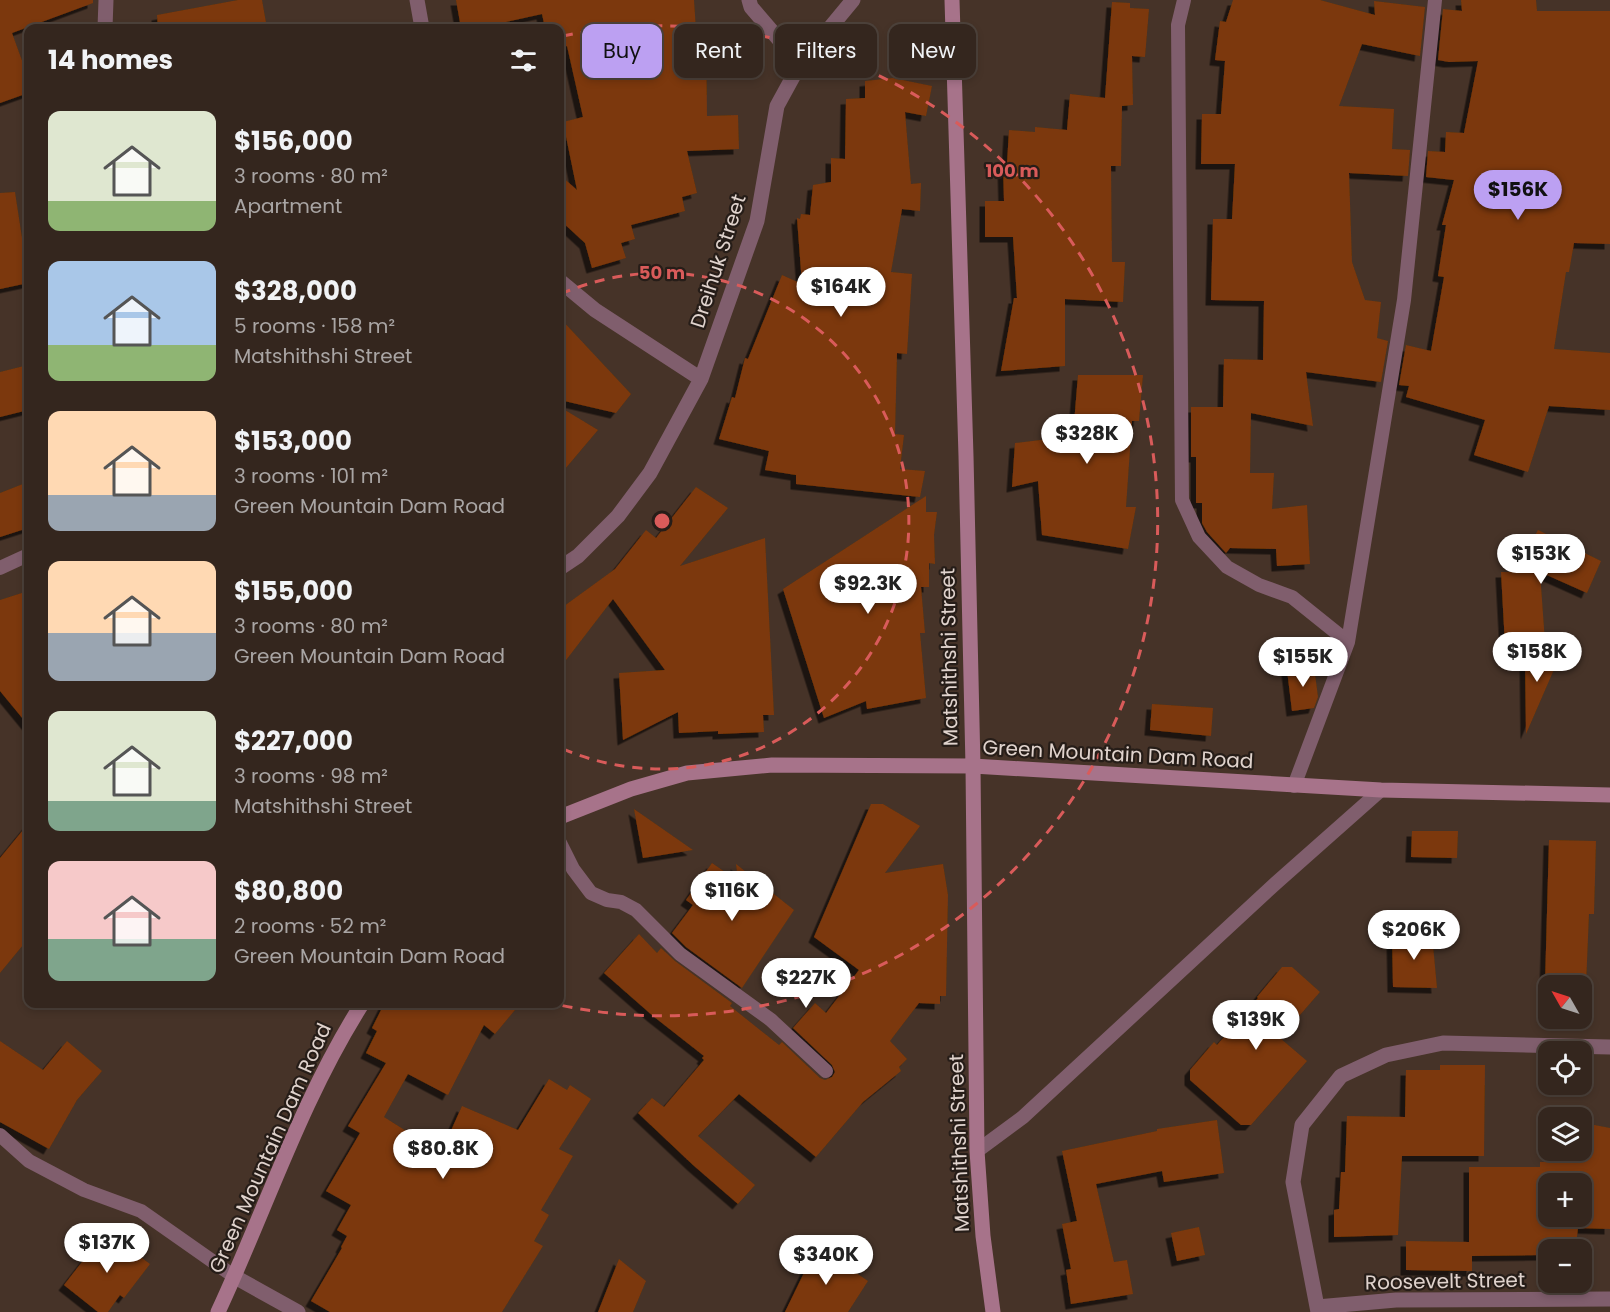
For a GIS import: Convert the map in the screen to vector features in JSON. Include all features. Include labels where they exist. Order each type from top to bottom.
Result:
[{"type":"street","points":[[105,24],[106,0]]},
{"type":"street","points":[[417,0],[421,24]]},
{"type":"street","points":[[749,0],[752,7],[775,34]]},
{"type":"street","name":"Dreihuk Street","points":[[833,24],[853,0]]},
{"type":"street","name":"Matshithshi Street","points":[[952,0],[973,766],[977,1151],[983,1236],[993,1312]]},
{"type":"street","name":"Dreihuk Street","points":[[564,565],[578,556],[618,516],[650,473],[701,379],[758,221],[777,106],[792,78]]},
{"type":"street","points":[[564,284],[595,310],[701,379]]},
{"type":"street","name":"Green Mountain Dam Road","points":[[564,815],[631,789],[687,773],[772,765],[973,766],[1381,790],[1610,795]]},
{"type":"street","name":"Green Mountain Dam Road","points":[[218,1312],[336,1045],[359,1008]]},
{"type":"street","points":[[1317,1309],[1293,1182],[1302,1125],[1341,1076],[1386,1055],[1443,1043],[1610,1047]]},
{"type":"street","points":[[235,1277],[298,1312]]},
{"type":"street","name":"Roosevelt Street","points":[[1317,1309],[1396,1300],[1610,1299]]},
{"type":"lane","points":[[1184,0],[1178,25],[1182,500],[1199,537],[1227,567],[1259,585],[1292,597],[1348,642]]},
{"type":"lane","points":[[1294,786],[1348,642],[1404,300],[1436,0]]},
{"type":"lane","points":[[0,568],[24,557]]},
{"type":"lane","points":[[977,1151],[1023,1117],[1276,883],[1381,790]]},
{"type":"lane","points":[[564,851],[573,869],[591,892],[607,900],[621,902],[636,910],[680,954],[771,1020],[826,1071]]},
{"type":"lane","points":[[0,1135],[29,1161],[84,1190],[141,1211],[235,1277]]},
{"type":"building","points":[[0,0],[93,0],[93,3],[36,24],[24,24],[24,29],[12,33],[24,66],[24,94],[0,103]]},
{"type":"building","points":[[238,0],[262,0],[266,24],[158,24],[157,15]]},
{"type":"building","points":[[456,0],[694,0],[696,24],[674,24],[674,78],[707,78],[707,116],[738,115],[739,149],[687,151],[697,193],[682,197],[685,211],[631,225],[635,239],[621,243],[626,258],[592,268],[585,243],[564,224],[564,179],[577,190],[564,122],[583,117],[567,46],[564,47],[564,24],[544,24],[542,14],[497,24],[460,24]]},
{"type":"building","points":[[1233,0],[1320,0],[1375,15],[1374,1],[1425,7],[1420,56],[1362,44],[1339,106],[1394,109],[1392,149],[1410,150],[1408,176],[1349,173],[1352,262],[1365,300],[1381,302],[1377,338],[1388,341],[1381,382],[1306,372],[1313,426],[1251,413],[1250,473],[1274,473],[1272,509],[1307,505],[1310,564],[1277,566],[1276,549],[1230,548],[1226,553],[1207,532],[1202,523],[1202,503],[1196,503],[1196,457],[1191,457],[1191,407],[1223,407],[1224,359],[1263,360],[1264,301],[1211,300],[1213,219],[1232,219],[1235,164],[1201,164],[1202,114],[1221,114],[1225,61],[1215,60],[1220,21],[1226,22]]},
{"type":"building","points":[[1461,0],[1536,0],[1537,11],[1610,11],[1610,244],[1574,243],[1569,272],[1566,272],[1554,349],[1610,353],[1610,410],[1549,406],[1528,472],[1474,455],[1485,420],[1406,397],[1409,386],[1399,385],[1406,345],[1431,351],[1444,277],[1438,276],[1446,225],[1442,225],[1454,180],[1426,177],[1428,151],[1445,152],[1446,132],[1464,133],[1478,61],[1438,60],[1443,9],[1462,11]]},
{"type":"building","points":[[1112,2],[1130,3],[1130,8],[1149,9],[1145,57],[1132,56],[1133,105],[1122,106],[1121,166],[1111,166],[1112,262],[1125,262],[1123,302],[1065,299],[1065,366],[1001,371],[1014,298],[1017,298],[1013,237],[985,237],[985,201],[1004,201],[1003,164],[1007,164],[1009,130],[1035,132],[1035,127],[1067,130],[1070,94],[1105,98]]},
{"type":"building","points":[[893,78],[932,86],[926,116],[905,112],[911,184],[921,183],[920,211],[902,209],[891,272],[912,274],[907,354],[897,353],[895,434],[904,435],[900,469],[925,471],[920,497],[796,484],[796,475],[765,470],[769,451],[719,439],[732,397],[735,398],[745,358],[748,359],[782,275],[802,284],[797,218],[800,219],[801,214],[810,215],[813,185],[831,182],[831,158],[845,159],[846,99],[865,98],[865,81]]},
{"type":"building","points":[[15,192],[24,251],[24,284],[0,289],[0,193]]},
{"type":"building","points":[[564,322],[631,394],[616,413],[564,401]]},
{"type":"building","points":[[24,366],[24,411],[0,417],[0,372]]},
{"type":"building","points":[[1078,375],[1143,375],[1139,421],[1132,421],[1126,507],[1136,507],[1128,549],[1042,535],[1038,481],[1012,487],[1015,443],[1073,436]]},
{"type":"building","points":[[564,409],[598,430],[564,470]]},
{"type":"building","points":[[24,484],[24,529],[0,537],[0,493]]},
{"type":"building","points":[[696,487],[728,508],[680,566],[765,538],[774,715],[763,715],[764,732],[679,733],[678,712],[623,740],[619,673],[665,670],[613,599],[564,663],[564,606],[615,569],[646,530],[656,538]]},
{"type":"building","points":[[926,496],[926,512],[937,512],[934,535],[935,564],[929,563],[929,587],[921,587],[925,633],[920,633],[926,698],[867,709],[866,701],[824,718],[783,589]]},
{"type":"building","points":[[1538,530],[1601,561],[1587,593],[1540,572],[1545,642],[1505,645],[1501,572],[1515,572]]},
{"type":"building","points":[[24,592],[24,720],[0,691],[0,600]]},
{"type":"building","points":[[1525,658],[1559,658],[1526,734]]},
{"type":"building","points":[[1314,666],[1318,697],[1314,708],[1292,711],[1287,670]]},
{"type":"building","points":[[1152,704],[1213,708],[1211,736],[1150,730]]},
{"type":"building","points":[[871,804],[883,804],[920,826],[885,873],[943,864],[948,895],[946,996],[940,996],[940,1004],[919,1003],[890,1041],[907,1059],[899,1067],[901,1071],[863,1102],[816,1157],[739,1094],[698,1136],[755,1185],[738,1204],[638,1113],[652,1098],[664,1107],[704,1060],[702,1058],[704,1056],[604,973],[639,934],[657,953],[661,948],[732,1003],[730,1006],[779,1045],[782,1042],[820,1078],[825,1080],[832,1077],[835,1072],[832,1065],[793,1028],[815,1003],[826,1013],[859,970],[814,937]]},
{"type":"building","points":[[634,809],[693,850],[643,858]]},
{"type":"building","points":[[24,829],[24,944],[0,973],[0,858]]},
{"type":"building","points":[[1412,831],[1458,831],[1457,858],[1411,857]]},
{"type":"building","points":[[1549,840],[1596,841],[1594,914],[1589,914],[1586,975],[1545,975]]},
{"type":"building","points":[[712,863],[738,881],[736,864],[794,910],[742,988],[686,947],[672,933],[693,905],[686,900]]},
{"type":"building","points":[[1392,934],[1432,934],[1437,988],[1393,987]]},
{"type":"building","points":[[1282,967],[1292,967],[1320,992],[1280,1038],[1307,1061],[1251,1125],[1241,1125],[1190,1080],[1190,1070],[1214,1042],[1217,1045]]},
{"type":"building","points":[[382,1008],[517,1008],[495,1034],[484,1025],[448,1095],[408,1074],[384,1117],[441,1153],[462,1106],[518,1130],[549,1079],[567,1090],[570,1085],[591,1099],[559,1149],[573,1156],[541,1210],[549,1215],[534,1241],[543,1246],[502,1312],[330,1312],[311,1301],[347,1236],[337,1230],[351,1205],[326,1191],[360,1133],[348,1126],[386,1063],[366,1053],[377,1031],[372,1028]]},
{"type":"building","points":[[0,1041],[43,1070],[67,1041],[102,1071],[77,1100],[49,1149],[0,1122]]},
{"type":"building","points":[[1440,1065],[1485,1065],[1484,1156],[1402,1156],[1398,1235],[1334,1237],[1334,1210],[1339,1209],[1341,1172],[1345,1172],[1347,1116],[1405,1117],[1406,1070],[1440,1070]]},
{"type":"building","points":[[1217,1120],[1224,1173],[1164,1182],[1162,1171],[1096,1184],[1114,1262],[1127,1260],[1133,1294],[1071,1304],[1066,1270],[1071,1269],[1062,1224],[1077,1221],[1062,1151],[1157,1131],[1157,1129]]},
{"type":"building","points":[[1592,1125],[1610,1128],[1610,1229],[1578,1228],[1577,1239],[1538,1239],[1538,1255],[1472,1256],[1472,1271],[1406,1270],[1406,1241],[1469,1242],[1469,1167],[1540,1167],[1540,1162],[1592,1161]]},
{"type":"building","points":[[1199,1227],[1205,1255],[1177,1261],[1171,1233]]},
{"type":"building","points":[[106,1231],[150,1264],[124,1298],[120,1295],[108,1312],[98,1312],[64,1285]]},
{"type":"building","points":[[817,1246],[868,1281],[848,1312],[785,1312]]},
{"type":"building","points":[[619,1259],[646,1281],[633,1312],[598,1312]]}]
